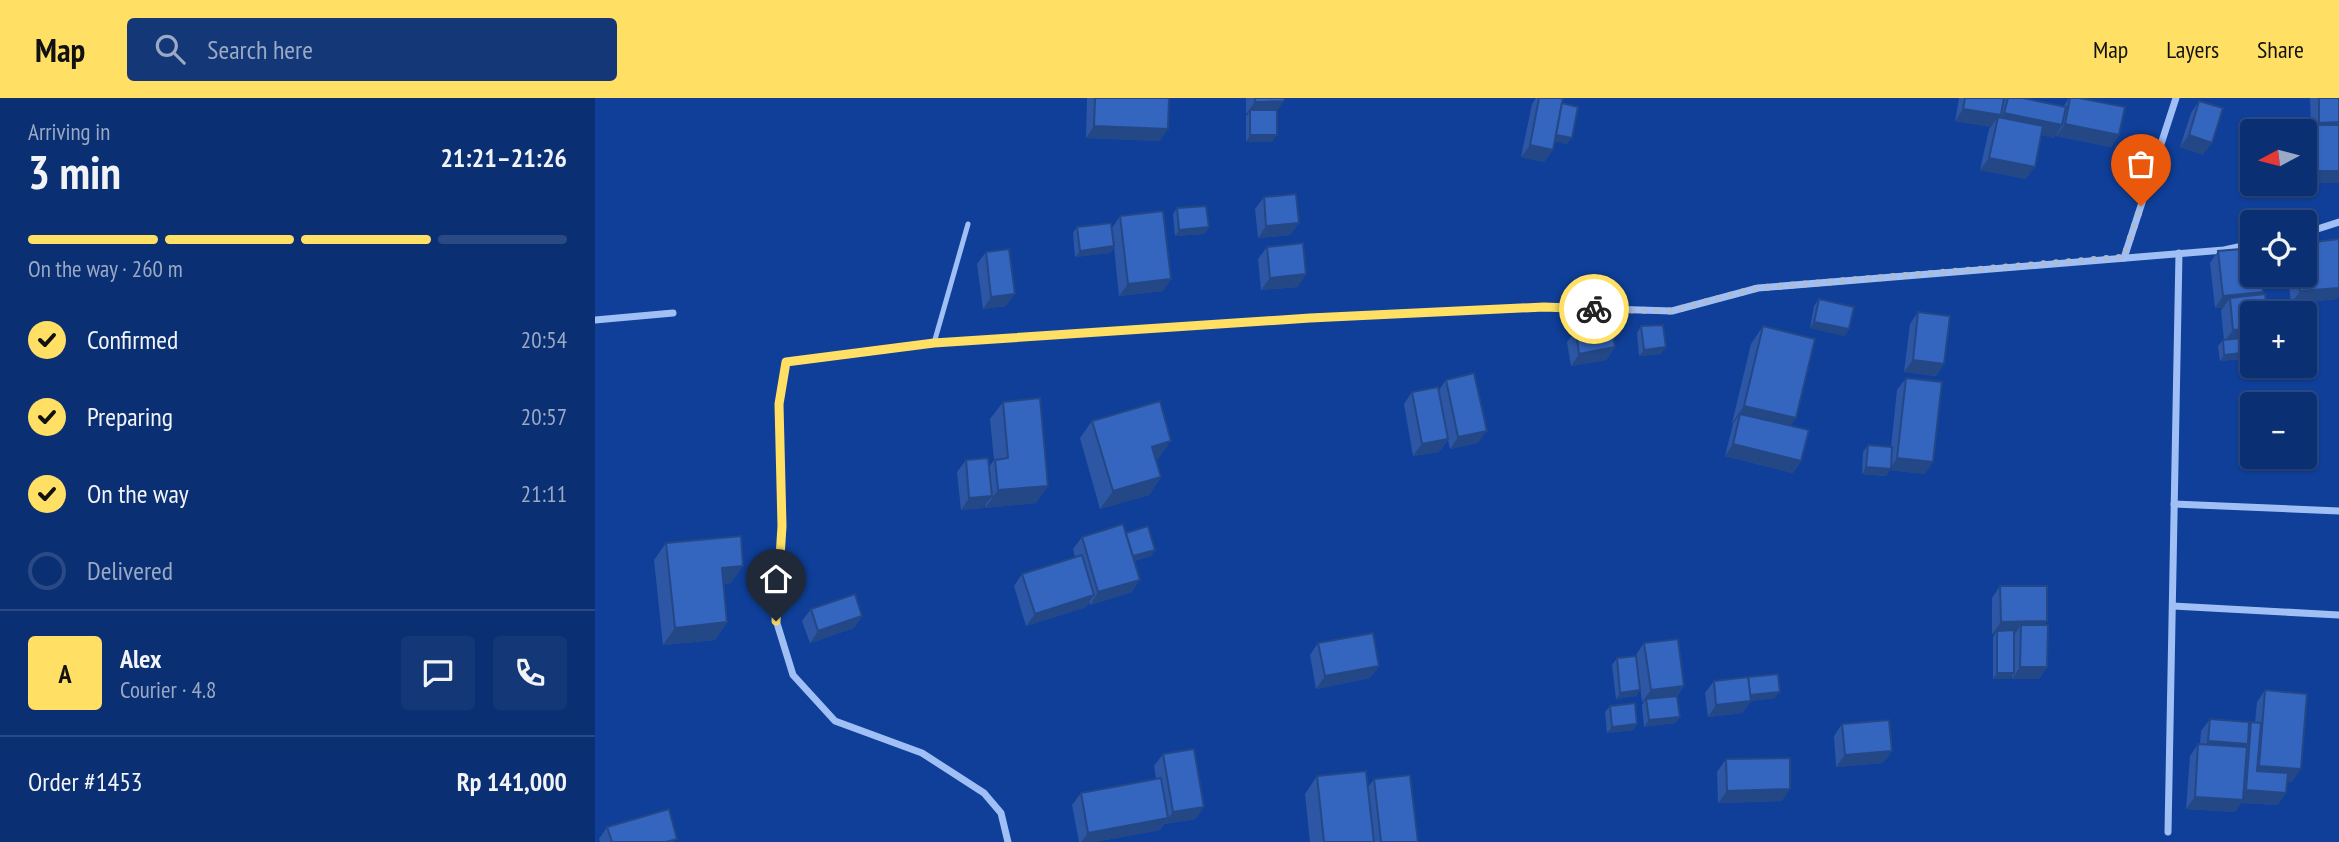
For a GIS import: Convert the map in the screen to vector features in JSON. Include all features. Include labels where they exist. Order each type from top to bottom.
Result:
[{"type":"street","points":[[2124,257],[2176,98]]},
{"type":"street","points":[[2317,229],[2339,222]]},
{"type":"street","points":[[1008,842],[1000,813],[985,793],[922,753],[835,722],[793,675],[776,621],[782,526],[779,404],[786,362],[934,343],[1310,318],[1531,308],[1672,311],[1758,288],[2240,247]]},
{"type":"street","points":[[2168,832],[2179,253]]},
{"type":"street","points":[[595,320],[673,313]]},
{"type":"street","points":[[2174,503],[2339,510]]},
{"type":"street","points":[[2172,606],[2339,615]]},
{"type":"lane","points":[[934,343],[968,224]]},
{"type":"building","points":[[1095,98],[1169,98],[1168,129],[1094,126]]},
{"type":"building","points":[[1255,98],[1284,98],[1284,101],[1255,102]]},
{"type":"building","points":[[1539,98],[1563,98],[1553,150],[1530,145]]},
{"type":"building","points":[[1965,98],[2004,98],[2001,115],[1963,109]]},
{"type":"building","points":[[2008,98],[2023,98],[2066,107],[2062,125],[2004,113]]},
{"type":"building","points":[[2070,98],[2125,107],[2119,135],[2065,124]]},
{"type":"building","points":[[2319,98],[2339,98],[2339,122],[2319,123]]},
{"type":"building","points":[[2199,101],[2223,108],[2212,143],[2189,135]]},
{"type":"building","points":[[1562,103],[1578,107],[1572,138],[1556,135]]},
{"type":"building","points":[[1250,110],[1277,110],[1277,135],[1250,135]]},
{"type":"building","points":[[1998,117],[2043,126],[2035,167],[1989,158]]},
{"type":"building","points":[[2317,125],[2339,125],[2339,171],[2317,171]]},
{"type":"building","points":[[1296,194],[1299,223],[1266,226],[1264,197]]},
{"type":"building","points":[[1206,206],[1209,227],[1179,230],[1177,208]]},
{"type":"building","points":[[1163,211],[1171,279],[1128,284],[1120,216]]},
{"type":"building","points":[[1111,223],[1114,246],[1080,251],[1077,227]]},
{"type":"building","points":[[2339,239],[2339,288],[2300,291],[2300,287],[2317,287],[2317,242]]},
{"type":"building","points":[[1303,243],[1306,274],[1270,278],[1267,247]]},
{"type":"building","points":[[1009,249],[1015,294],[991,297],[986,252]]},
{"type":"building","points":[[2240,249],[2240,287],[2262,287],[2263,292],[2223,296],[2218,251]]},
{"type":"building","points":[[2265,294],[2266,301],[2240,301],[2240,329],[2233,330],[2230,298]]},
{"type":"building","points":[[1819,299],[1854,307],[1849,329],[1814,322]]},
{"type":"building","points":[[1918,312],[1950,316],[1944,364],[1913,360]]},
{"type":"building","points":[[1611,324],[1615,347],[1579,354],[1576,330]]},
{"type":"building","points":[[1663,325],[1666,347],[1644,350],[1641,326]]},
{"type":"building","points":[[1763,326],[1815,339],[1796,418],[1744,406]]},
{"type":"building","points":[[2240,338],[2240,353],[2224,355],[2223,340]]},
{"type":"building","points":[[1474,373],[1487,431],[1458,437],[1446,380]]},
{"type":"building","points":[[1906,378],[1942,382],[1933,462],[1897,458]]},
{"type":"building","points":[[1438,387],[1448,439],[1422,444],[1412,392]]},
{"type":"building","points":[[1040,398],[1048,486],[998,490],[995,460],[1008,458],[1003,402]]},
{"type":"building","points":[[1160,401],[1171,441],[1152,447],[1161,477],[1113,491],[1092,421]]},
{"type":"building","points":[[1740,414],[1809,430],[1801,461],[1733,444]]},
{"type":"building","points":[[1868,445],[1892,447],[1891,469],[1866,467]]},
{"type":"building","points":[[988,458],[992,496],[969,498],[966,460]]},
{"type":"building","points":[[1123,524],[1140,580],[1098,592],[1082,537]]},
{"type":"building","points":[[1148,526],[1155,550],[1133,556],[1126,533]]},
{"type":"building","points":[[741,536],[743,566],[722,568],[727,622],[675,628],[666,543]]},
{"type":"building","points":[[1082,555],[1094,595],[1035,614],[1022,574]]},
{"type":"building","points":[[2000,586],[2047,586],[2047,621],[2001,622]]},
{"type":"building","points":[[855,594],[862,616],[818,631],[811,609]]},
{"type":"building","points":[[2021,625],[2048,625],[2047,667],[2020,667]]},
{"type":"building","points":[[2014,630],[2014,673],[1997,673],[1997,631]]},
{"type":"building","points":[[1373,633],[1379,666],[1325,676],[1318,643]]},
{"type":"building","points":[[1678,639],[1684,686],[1651,690],[1644,643]]},
{"type":"building","points":[[1636,656],[1640,690],[1620,693],[1617,658]]},
{"type":"building","points":[[1778,674],[1780,692],[1750,695],[1748,677]]},
{"type":"building","points":[[1748,677],[1751,701],[1716,705],[1714,681]]},
{"type":"building","points":[[2265,690],[2307,694],[2301,769],[2259,766]]},
{"type":"building","points":[[1677,696],[1680,717],[1649,720],[1646,699]]},
{"type":"building","points":[[1635,703],[1637,724],[1612,727],[1610,706]]},
{"type":"building","points":[[2210,719],[2249,722],[2248,744],[2208,741]]},
{"type":"building","points":[[1889,720],[1892,751],[1845,755],[1842,724]]},
{"type":"building","points":[[2251,722],[2261,723],[2257,771],[2288,773],[2286,793],[2246,790]]},
{"type":"building","points":[[2198,744],[2247,747],[2243,800],[2195,797]]},
{"type":"building","points":[[1194,749],[1204,807],[1173,812],[1163,754]]},
{"type":"building","points":[[1790,758],[1790,789],[1727,791],[1726,759]]},
{"type":"building","points":[[1366,771],[1374,842],[1324,842],[1317,776]]},
{"type":"building","points":[[1410,775],[1418,842],[1381,842],[1374,779]]},
{"type":"building","points":[[1161,778],[1168,818],[1088,833],[1081,793]]},
{"type":"building","points":[[669,809],[677,839],[666,842],[612,842],[607,827]]},
{"type":"way so far","points":[[1594,309],[1672,311],[1758,288],[2124,257],[2141,206]]},
{"type":"route","points":[[776,621],[782,526],[779,404],[786,362],[934,343],[1310,318],[1544,307],[1594,309]]}]
